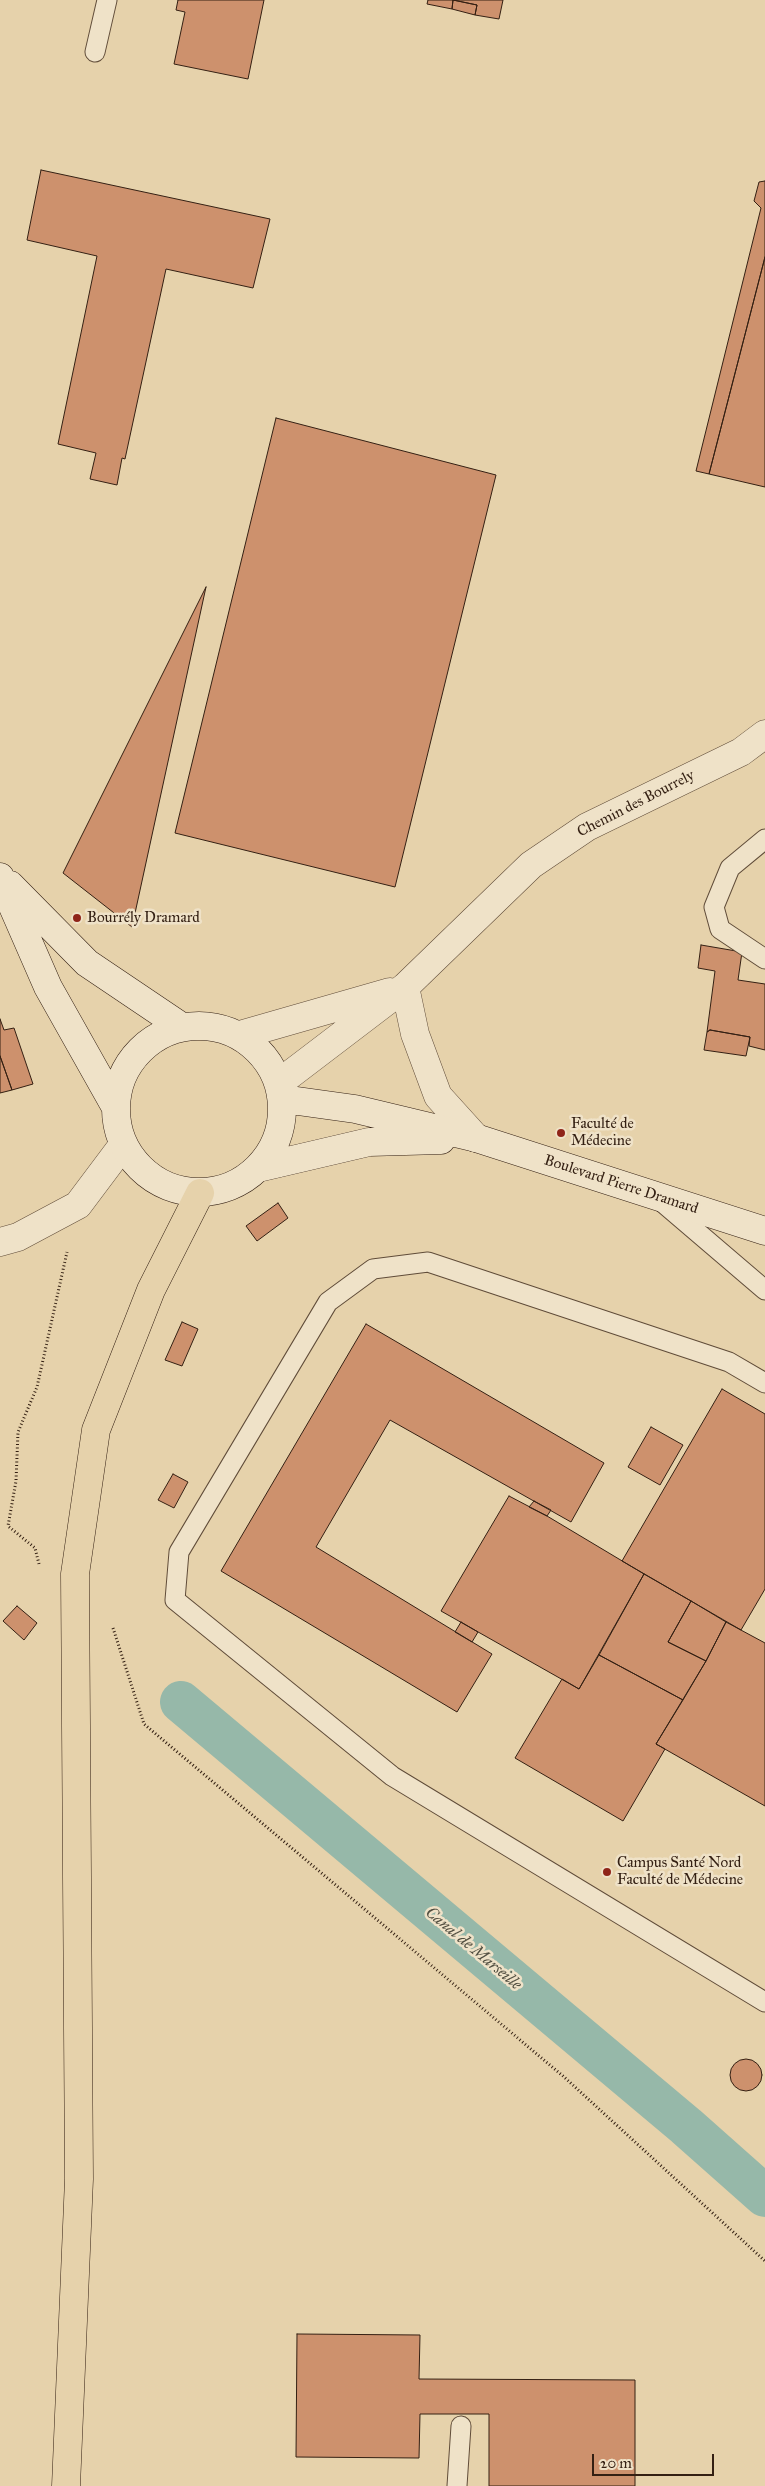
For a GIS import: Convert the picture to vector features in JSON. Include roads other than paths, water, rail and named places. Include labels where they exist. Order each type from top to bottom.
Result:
[{"type":"highway","points":[[66,2486],[79,2179],[75,1574],[96,1430],[151,1290],[200,1193]]},
{"type":"street","name":"Chemin des Bourrely","points":[[281,1091],[406,987],[531,864],[587,827],[741,752],[765,734]]},
{"type":"street","points":[[0,876],[87,963],[182,1026]]},
{"type":"street","points":[[0,876],[48,986],[115,1106]]},
{"type":"street","name":"Chemin des Bourrely","points":[[240,1035],[406,987]]},
{"type":"street","points":[[406,987],[415,1034],[438,1096],[476,1138]]},
{"type":"street","points":[[182,1026],[212,1026],[240,1035],[264,1056],[281,1091],[279,1136],[258,1168],[232,1186],[200,1193],[169,1187],[142,1170],[123,1145],[117,1126],[115,1106],[124,1071],[148,1042],[182,1026]]},
{"type":"street","name":"Boulevard Pierre Dramard","points":[[281,1091],[476,1138],[765,1232]]},
{"type":"street","name":"Boulevard Pierre Dramard","points":[[258,1168],[369,1142],[476,1138]]},
{"type":"street","points":[[0,1242],[18,1237],[78,1205],[123,1145]]},
{"type":"lane","points":[[95,52],[107,0]]},
{"type":"lane","points":[[765,839],[730,868],[714,907],[720,930],[765,958]]},
{"type":"lane","points":[[656,1196],[765,1290]]},
{"type":"lane","points":[[765,1383],[729,1362],[428,1262],[373,1269],[328,1302],[313,1327],[179,1552],[175,1600],[392,1776],[765,2002]]},
{"type":"lane","points":[[457,2486],[461,2426]]},
{"type":"waterway","name":"Canal de Marseille","points":[[181,1702],[686,2126],[765,2196]]},
{"type":"place","name":"Bourrély Dramard","points":[[77,918]]},
{"type":"place","name":"Faculté de Médecine","points":[[561,1133]]},
{"type":"place","name":"Campus Santé Nord Faculté de Médecine","points":[[607,1872]]}]
